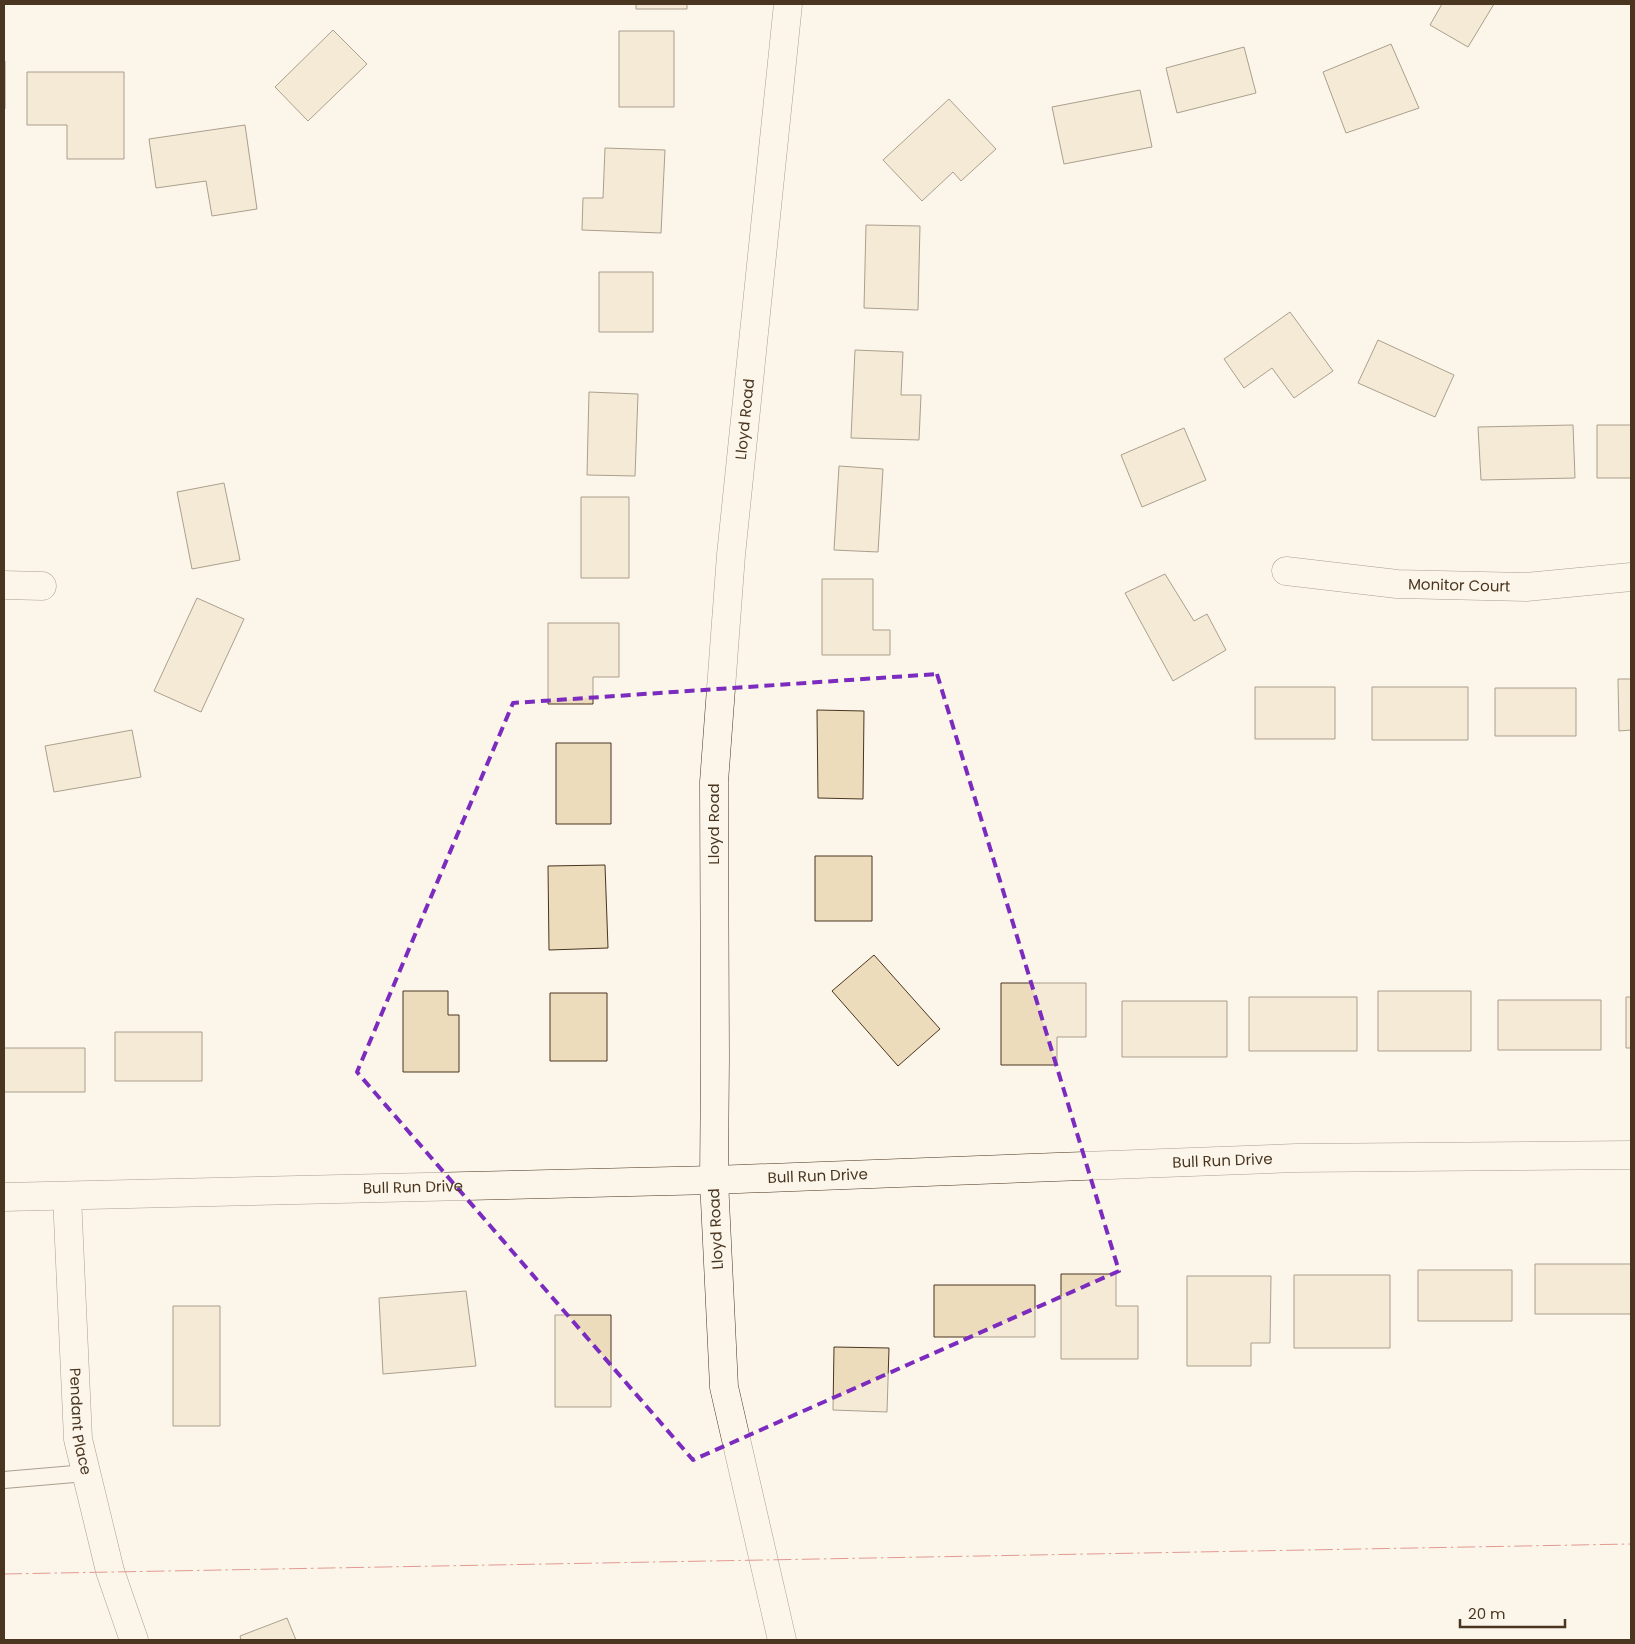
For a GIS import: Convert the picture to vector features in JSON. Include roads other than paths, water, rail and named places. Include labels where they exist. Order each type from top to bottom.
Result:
[{"type":"street","name":"Lloyd Road","points":[[782,1640],[724,1387],[714,1180],[714,782],[731,555],[788,4]]},
{"type":"street","name":"Monitor Court","points":[[1286,571],[1397,584],[1526,587],[1631,577]]},
{"type":"street","points":[[4,585],[42,586]]},
{"type":"street","name":"Bull Run Drive","points":[[4,1196],[714,1180],[1296,1158],[1631,1155]]},
{"type":"street","name":"Pendant Place","points":[[67,1196],[78,1439],[110,1571],[134,1640]]},
{"type":"lane","points":[[4,1480],[86,1473]]}]
